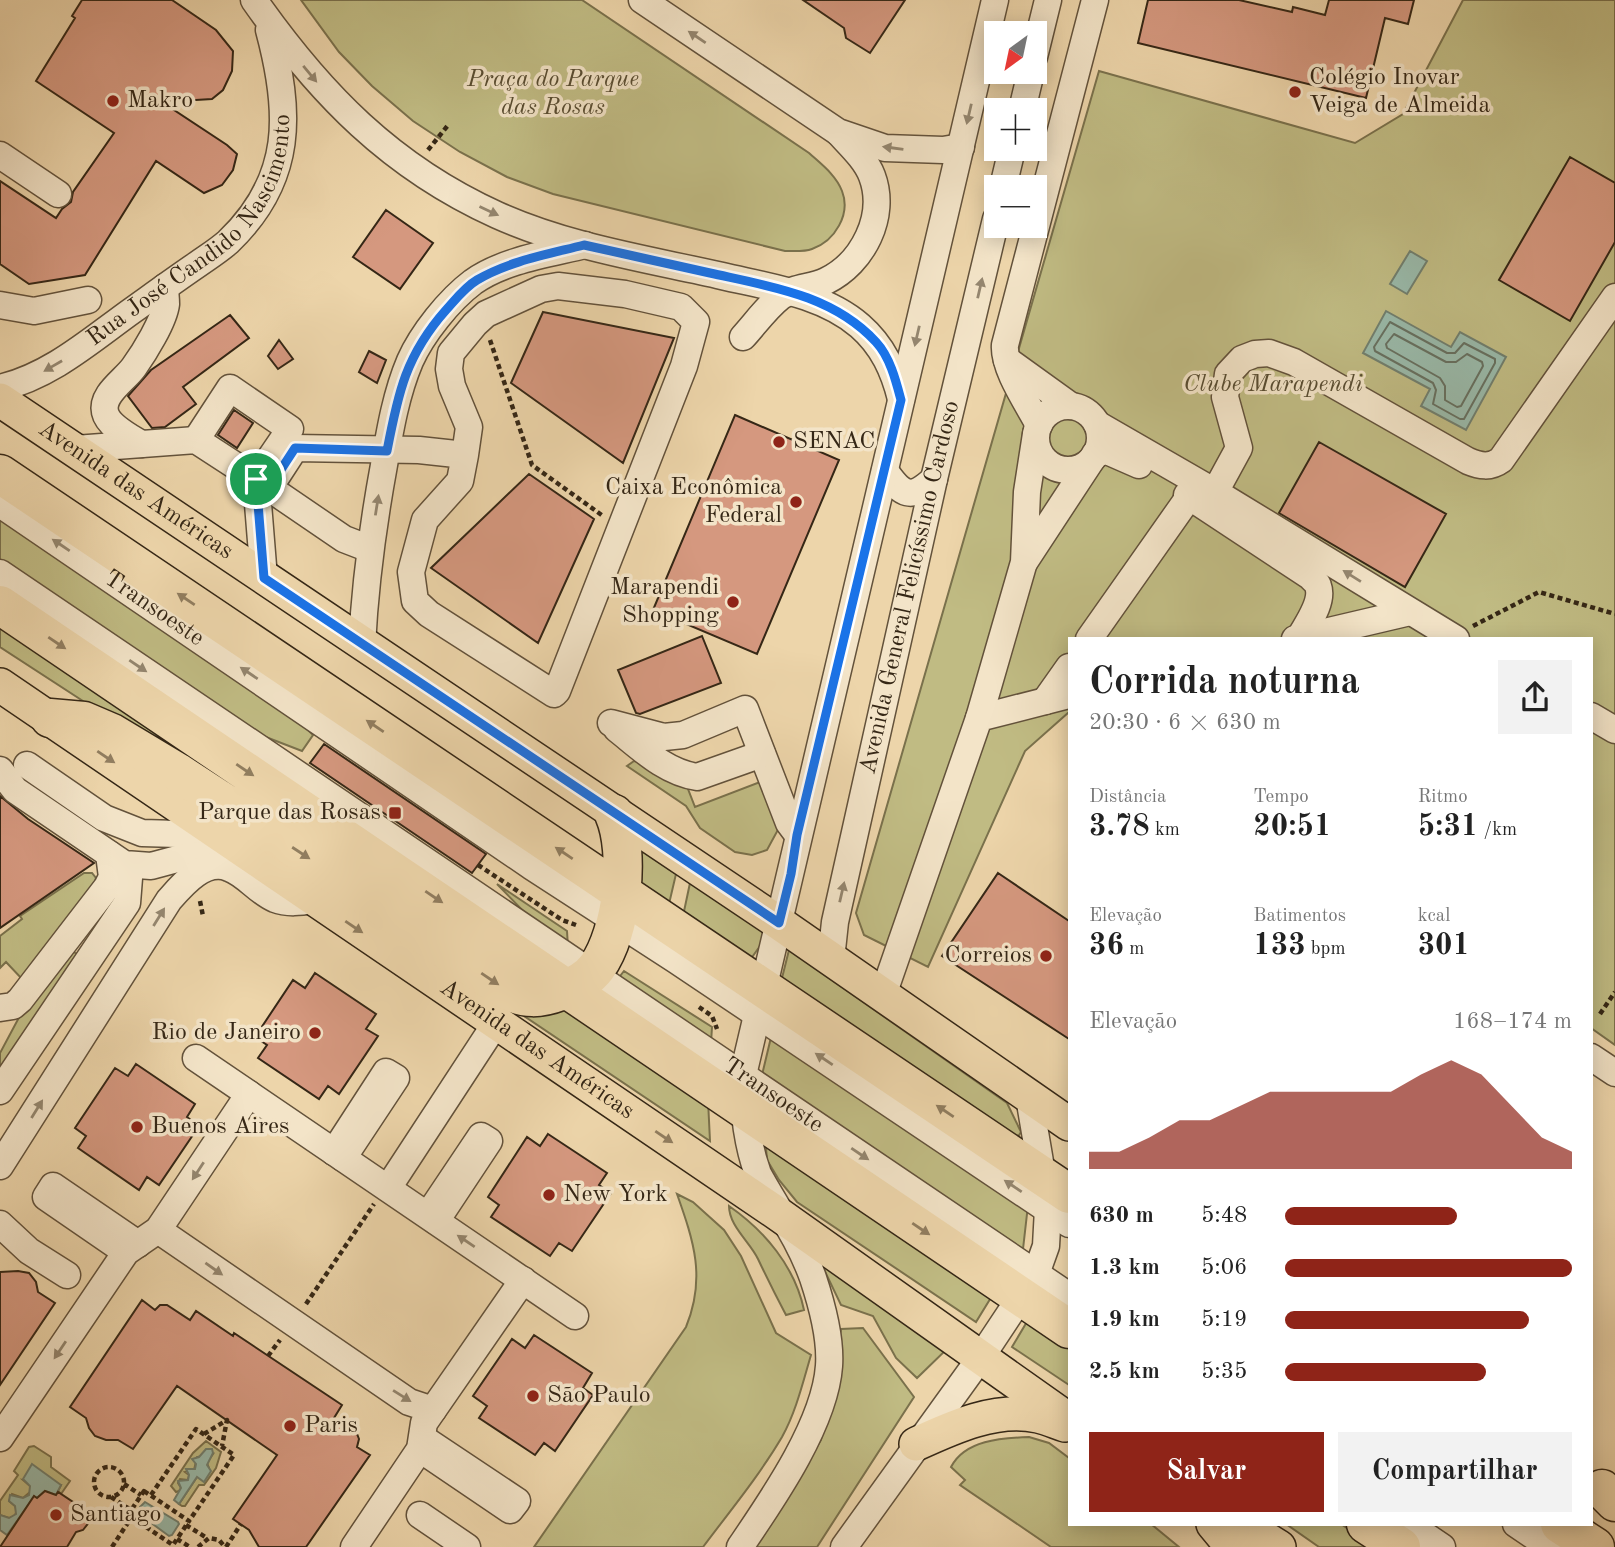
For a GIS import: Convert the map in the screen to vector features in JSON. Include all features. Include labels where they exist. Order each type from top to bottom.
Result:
[{"type":"highway","points":[[0,474],[606,913],[761,1001],[1057,1201]]},
{"type":"highway","points":[[0,605],[579,981],[743,1092],[1029,1286],[1068,1328]]},
{"type":"highway","points":[[50,718],[84,721],[112,733],[177,772],[516,995],[540,998],[579,981],[603,957],[606,913],[620,841],[614,814]]},
{"type":"highway","points":[[1369,1526],[1401,1547]]},
{"type":"highway","points":[[1563,1526],[1595,1547]]},
{"type":"main road","name":"Avenida das Américas","points":[[0,400],[779,923],[1068,1123]]},
{"type":"main road","name":"Avenida das Américas","points":[[0,685],[781,1216],[1068,1419]]},
{"type":"main road","points":[[916,1444],[967,1422],[996,1416],[1038,1416],[1068,1427]]},
{"type":"main road","points":[[1215,1526],[1232,1547]]},
{"type":"main road","points":[[1245,1526],[1279,1547]]},
{"type":"street","points":[[642,0],[838,132],[858,153],[872,176],[877,208],[869,238],[851,264],[825,282],[789,291],[773,303],[743,337]]},
{"type":"street","name":"Avenida General Felicíssimo Cardoso","points":[[743,1092],[791,874],[797,835],[995,0]]},
{"type":"street","points":[[1095,0],[1005,345],[1006,359],[1038,429],[1041,454],[1056,467],[1076,468],[1086,464],[1094,455],[1107,451],[1115,453],[1202,494],[1409,612],[1461,634]]},
{"type":"street","points":[[1041,21],[1045,3]]},
{"type":"street","points":[[259,7],[326,93],[371,136],[470,202],[497,215],[584,245],[789,291],[833,308],[859,325],[878,344],[895,375],[901,400]]},
{"type":"street","name":"Rua José Candido Nascimento","points":[[0,388],[34,377],[66,359],[226,243],[252,216],[273,176],[284,131],[280,70],[259,7]]},
{"type":"street","points":[[838,132],[885,148],[943,150],[961,147]]},
{"type":"street","points":[[0,155],[58,194]]},
{"type":"street","name":"Avenida General Felicíssimo Cardoso","points":[[831,959],[835,922],[934,479],[991,238]]},
{"type":"street","points":[[362,645],[370,549],[387,451],[400,390],[410,361],[429,329],[461,292],[475,281],[508,266],[584,245]]},
{"type":"street","points":[[558,286],[625,294],[681,307],[696,322],[684,366],[554,694],[429,614],[415,601],[411,572],[425,520],[460,481],[465,455],[469,427],[452,386],[449,369],[451,353],[482,317],[504,304],[541,289],[558,286]]},
{"type":"street","points":[[141,444],[113,424],[105,414],[105,406],[110,394],[134,367],[160,321],[166,305],[165,287]]},
{"type":"street","points":[[1091,637],[1240,448],[1225,397],[1228,374],[1242,359],[1269,354],[1294,362],[1468,461],[1478,465],[1494,464],[1508,449],[1615,297]]},
{"type":"street","points":[[0,305],[34,311],[88,300]]},
{"type":"street","points":[[1006,359],[1071,406],[1091,415],[1100,436],[1094,455],[1024,562]]},
{"type":"street","points":[[196,440],[230,388],[290,429],[263,483],[264,578]]},
{"type":"street","points":[[883,995],[979,718],[1024,562],[1027,492],[1038,429],[1052,410],[1071,406]]},
{"type":"street","points":[[1097,424],[1202,494],[1311,577],[1318,586],[1318,597],[1315,610],[1298,637]]},
{"type":"street","points":[[75,449],[196,440],[344,539],[370,549]]},
{"type":"street","points":[[263,483],[295,448],[419,450],[465,455]]},
{"type":"street","points":[[885,471],[895,486],[908,493],[920,492],[934,479]]},
{"type":"street","points":[[1027,492],[1032,483],[1041,478],[1051,479],[1060,484],[1064,503]]},
{"type":"street","name":"Transoeste","points":[[0,504],[305,712],[345,751],[510,864],[531,866],[606,913]]},
{"type":"street","points":[[0,573],[275,759],[316,780],[457,877],[579,981]]},
{"type":"street","points":[[1301,637],[1409,612]]},
{"type":"street","points":[[979,718],[1057,698],[1068,670]]},
{"type":"street","points":[[762,754],[697,777],[690,776],[653,759],[611,723],[664,737],[682,735],[745,709],[789,823],[797,835]]},
{"type":"street","points":[[1593,717],[1615,730]]},
{"type":"street","points":[[27,765],[104,818],[142,832],[178,834],[273,898],[294,902],[314,900]]},
{"type":"street","points":[[0,770],[15,790],[116,859],[129,878],[127,903],[0,1091]]},
{"type":"street","points":[[116,859],[151,866],[192,855],[229,867]]},
{"type":"street","points":[[0,1008],[13,1006],[20,1000],[107,887],[116,859]]},
{"type":"street","points":[[0,1166],[169,900],[180,887],[203,869],[229,867]]},
{"type":"street","points":[[383,1193],[496,1023]]},
{"type":"street","points":[[196,1058],[339,1155],[383,1193],[432,1218],[575,1316]]},
{"type":"street","points":[[1593,1058],[1615,1073]]},
{"type":"street","points":[[740,1547],[786,1475],[811,1426],[821,1402],[829,1365],[825,1326],[812,1276],[758,1174],[749,1146],[743,1092]]},
{"type":"street","points":[[0,1438],[249,1094]]},
{"type":"street","points":[[844,1547],[1029,1286],[1046,1246],[1057,1201],[1030,1097]]},
{"type":"street","points":[[0,1224],[29,1251],[67,1275]]},
{"type":"street","points":[[141,1242],[292,1323],[409,1402],[433,1410]]},
{"type":"street","points":[[354,1547],[422,1444],[424,1423],[523,1280]]},
{"type":"street","points":[[1029,1286],[1068,1296]]},
{"type":"street","points":[[420,1516],[467,1547]]},
{"type":"street","points":[[1411,1526],[1442,1547]]},
{"type":"street","points":[[1519,1526],[1550,1547]]},
{"type":"path","points":[[414,167],[449,124]]},
{"type":"path","points":[[482,317],[532,465],[621,528]]},
{"type":"path","points":[[1461,634],[1539,592],[1615,614]]},
{"type":"path","points":[[478,864],[562,920],[606,913]]},
{"type":"path","points":[[1600,1014],[1615,992]]},
{"type":"path","points":[[692,1002],[715,1021],[717,1039]]},
{"type":"path","points":[[268,1356],[383,1193]]},
{"type":"path","points":[[204,1434],[227,1420],[222,1447]]},
{"type":"path","points":[[151,1495],[196,1429],[234,1455],[188,1523],[173,1545],[128,1515],[144,1490],[188,1523],[208,1539],[236,1547]]},
{"type":"path","points":[[106,1468],[116,1469],[123,1477],[124,1484],[118,1495],[111,1497],[103,1496],[96,1490],[94,1481],[98,1472],[106,1468]]},
{"type":"path","points":[[124,1484],[141,1495]]},
{"type":"path","points":[[111,1497],[131,1510]]},
{"type":"path","points":[[112,1547],[131,1518]]},
{"type":"path","points":[[227,1545],[241,1524]]},
{"type":"path","points":[[177,1539],[190,1547]]},
{"type":"path","points":[[198,1547],[208,1539]]},
{"type":"green space","name":"Praça do Parque das Rosas","points":[[301,0],[582,0],[809,153],[828,170],[839,185],[844,200],[843,217],[834,233],[820,245],[806,251],[785,251],[553,194],[507,177],[460,152],[413,121],[372,86],[339,52]]},
{"type":"green space","name":"Clube Marapendi","points":[[1463,0],[1615,0],[1615,1045],[1593,1029],[1593,637],[1068,637],[1068,713],[1025,751],[928,967],[864,935],[856,913],[1099,71],[1355,143],[1403,114]]},
{"type":"green space","points":[[0,511],[277,699],[313,735],[302,751],[258,734],[0,561]]},
{"type":"green space","points":[[0,621],[527,977],[146,742],[0,647]]},
{"type":"green space","points":[[634,761],[661,767],[686,784],[695,807],[760,782],[780,826],[767,850],[752,855],[735,852],[700,828],[686,806],[627,766]]},
{"type":"green space","points":[[636,847],[676,874],[669,904],[627,877]]},
{"type":"green space","points":[[84,873],[92,873],[96,878],[93,887],[22,979],[6,962],[0,968],[0,936],[22,919],[20,916]]},
{"type":"green space","points":[[690,883],[768,935],[750,960],[683,916]]},
{"type":"green space","points":[[497,884],[567,931],[568,947],[529,917]]},
{"type":"green space","points":[[70,950],[79,955],[0,1071],[0,1053],[23,1010]]},
{"type":"green space","points":[[789,950],[1007,1103],[1021,1132],[1016,1140],[781,982]]},
{"type":"green space","points":[[624,971],[712,1027],[711,1043],[617,980]]},
{"type":"green space","points":[[570,1004],[708,1100],[710,1141],[518,1012]]},
{"type":"green space","points":[[773,1029],[1028,1205],[1023,1249],[762,1075]]},
{"type":"green space","points":[[765,1136],[995,1291],[976,1322],[797,1202],[767,1160]]},
{"type":"green space","points":[[677,1194],[693,1202],[724,1230],[741,1256],[776,1333],[811,1355],[791,1417],[764,1466],[703,1547],[534,1547],[686,1327],[695,1292],[695,1260],[693,1244]]},
{"type":"green space","points":[[729,1206],[755,1227],[777,1251],[794,1279],[804,1310],[786,1315],[754,1253],[732,1220]]},
{"type":"green space","points":[[819,1259],[948,1348],[917,1378],[896,1358],[873,1316],[841,1305]]},
{"type":"green space","points":[[1031,1315],[1068,1339],[1068,1384],[1012,1347]]},
{"type":"green space","points":[[863,1328],[914,1397],[817,1547],[755,1547],[821,1440],[841,1329]]},
{"type":"green space","points":[[1029,1437],[1049,1443],[1068,1457],[1068,1526],[1153,1526],[1179,1547],[1051,1547],[960,1485],[965,1480],[951,1467],[957,1458],[974,1446],[1007,1438]]},
{"type":"green space","points":[[206,1441],[221,1452],[216,1468],[204,1485],[199,1485],[185,1506],[182,1506],[179,1504],[197,1477],[209,1468],[207,1463],[213,1454],[197,1457],[194,1470],[185,1472],[189,1475],[188,1480],[180,1479],[179,1491],[176,1492],[171,1486],[193,1453]]},
{"type":"green space","points":[[34,1446],[51,1457],[51,1467],[70,1481],[61,1494],[58,1491],[61,1485],[23,1480],[30,1486],[30,1492],[23,1498],[12,1494],[9,1501],[17,1511],[14,1517],[0,1515],[0,1501],[18,1475],[14,1471],[29,1447]]},
{"type":"green space","points":[[1289,1526],[1344,1526],[1374,1547],[1319,1547]]},
{"type":"water","points":[[1410,251],[1427,261],[1407,294],[1390,284]]},
{"type":"water","points":[[1386,311],[1451,347],[1460,332],[1506,357],[1466,430],[1421,406],[1430,389],[1363,353]]},
{"type":"water","points":[[206,1449],[212,1449],[213,1453],[207,1465],[211,1471],[204,1482],[197,1477],[179,1504],[174,1500],[181,1488],[178,1481],[188,1480],[186,1469],[195,1469],[196,1464],[192,1459],[199,1457]]},
{"type":"water","points":[[32,1464],[61,1485],[56,1495],[45,1491],[37,1498],[34,1497],[7,1535],[0,1530],[0,1515],[9,1518],[16,1514],[15,1506],[9,1501],[10,1495],[23,1498],[29,1495],[30,1486],[23,1479]]},
{"type":"water","points":[[145,1502],[178,1522],[172,1535],[169,1536],[139,1514],[140,1507]]},
{"type":"building","points":[[82,0],[172,0],[216,30],[233,51],[232,71],[223,90],[212,99],[162,102],[237,154],[233,170],[222,185],[204,193],[156,161],[85,275],[29,284],[0,264],[0,181],[56,218],[71,202],[73,192],[114,133],[36,81],[75,18],[72,16]]},
{"type":"building","points":[[803,0],[905,0],[870,53],[846,38],[844,28]]},
{"type":"building","points":[[1148,0],[1239,0],[1292,12],[1293,7],[1325,15],[1329,0],[1414,0],[1408,24],[1385,18],[1366,98],[1138,43]]},
{"type":"building","points":[[1570,157],[1615,183],[1615,242],[1570,321],[1499,280]]},
{"type":"building","points":[[386,210],[433,243],[400,289],[353,257]]},
{"type":"building","points":[[543,312],[674,338],[623,463],[511,383]]},
{"type":"building","points":[[230,315],[249,338],[183,387],[196,404],[165,427],[152,428],[128,396],[151,370]]},
{"type":"building","points":[[279,340],[293,359],[278,369],[268,356]]},
{"type":"building","points":[[369,351],[386,360],[377,383],[359,372]]},
{"type":"building","points":[[234,410],[253,423],[237,448],[218,435]]},
{"type":"building","points":[[735,415],[839,460],[757,654],[653,610]]},
{"type":"building","points":[[1319,442],[1446,514],[1405,587],[1279,513]]},
{"type":"building","points":[[529,474],[594,519],[538,643],[431,568]]},
{"type":"building","points":[[702,636],[721,683],[640,714],[636,713],[618,670]]},
{"type":"building","name":"Parque das Rosas","points":[[324,744],[486,854],[472,873],[310,763]]},
{"type":"building","points":[[0,796],[28,819],[94,863],[0,928]]},
{"type":"building","points":[[998,873],[1068,920],[1068,1038],[942,956]]},
{"type":"building","name":"Rio de Janeiro","points":[[315,973],[376,1014],[366,1029],[378,1036],[339,1094],[328,1086],[319,1099],[258,1058],[267,1045],[255,1037],[293,980],[305,988]]},
{"type":"building","name":"Buenos Aires","points":[[136,1064],[195,1104],[187,1117],[199,1126],[159,1185],[147,1177],[139,1190],[78,1148],[86,1136],[75,1128],[115,1068],[128,1076]]},
{"type":"building","name":"New York","points":[[548,1134],[607,1173],[599,1185],[611,1193],[572,1251],[559,1243],[550,1256],[491,1217],[499,1205],[488,1197],[527,1137],[540,1146]]},
{"type":"building","points":[[0,1272],[29,1273],[36,1282],[38,1292],[55,1303],[0,1385]]},
{"type":"building","name":"Paris","points":[[142,1300],[155,1310],[160,1305],[167,1305],[190,1320],[196,1311],[342,1405],[334,1418],[357,1434],[357,1447],[370,1455],[306,1547],[259,1547],[249,1530],[233,1519],[277,1455],[177,1386],[133,1449],[118,1440],[95,1436],[86,1418],[70,1407]]},
{"type":"building","name":"São Paulo","points":[[534,1335],[592,1373],[583,1388],[593,1395],[555,1451],[544,1443],[535,1455],[479,1418],[487,1406],[473,1396],[512,1339],[525,1348]]},
{"type":"building","name":"Santiago","points":[[45,1491],[56,1495],[58,1492],[94,1516],[83,1530],[76,1532],[67,1547],[0,1547],[34,1496],[37,1498]]},
{"type":"place","name":"Colégio Inovar Veiga de Almeida","points":[[1295,92]]},
{"type":"place","name":"Makro","points":[[113,101]]},
{"type":"place","name":"SENAC","points":[[779,442]]},
{"type":"place","name":"Caixa Econômica Federal","points":[[796,502]]},
{"type":"place","name":"Marapendi Shopping","points":[[733,602]]},
{"type":"place","name":"Parque das Rosas","points":[[395,813]]},
{"type":"place","name":"Correios","points":[[1046,956]]},
{"type":"place","name":"Rio de Janeiro","points":[[315,1033]]},
{"type":"place","name":"Buenos Aires","points":[[137,1127]]},
{"type":"place","name":"New York","points":[[549,1195]]},
{"type":"place","name":"São Paulo","points":[[533,1396]]},
{"type":"place","name":"Paris","points":[[290,1426]]},
{"type":"place","name":"Santiago","points":[[56,1515]]},
{"type":"route","points":[[584,245],[789,291],[833,308],[859,325],[878,344],[895,375],[901,400],[797,835],[779,923],[264,578],[256,479],[269,488],[295,448],[387,451],[400,390],[410,361],[429,329],[461,292],[475,281],[529,259],[584,245]]}]
